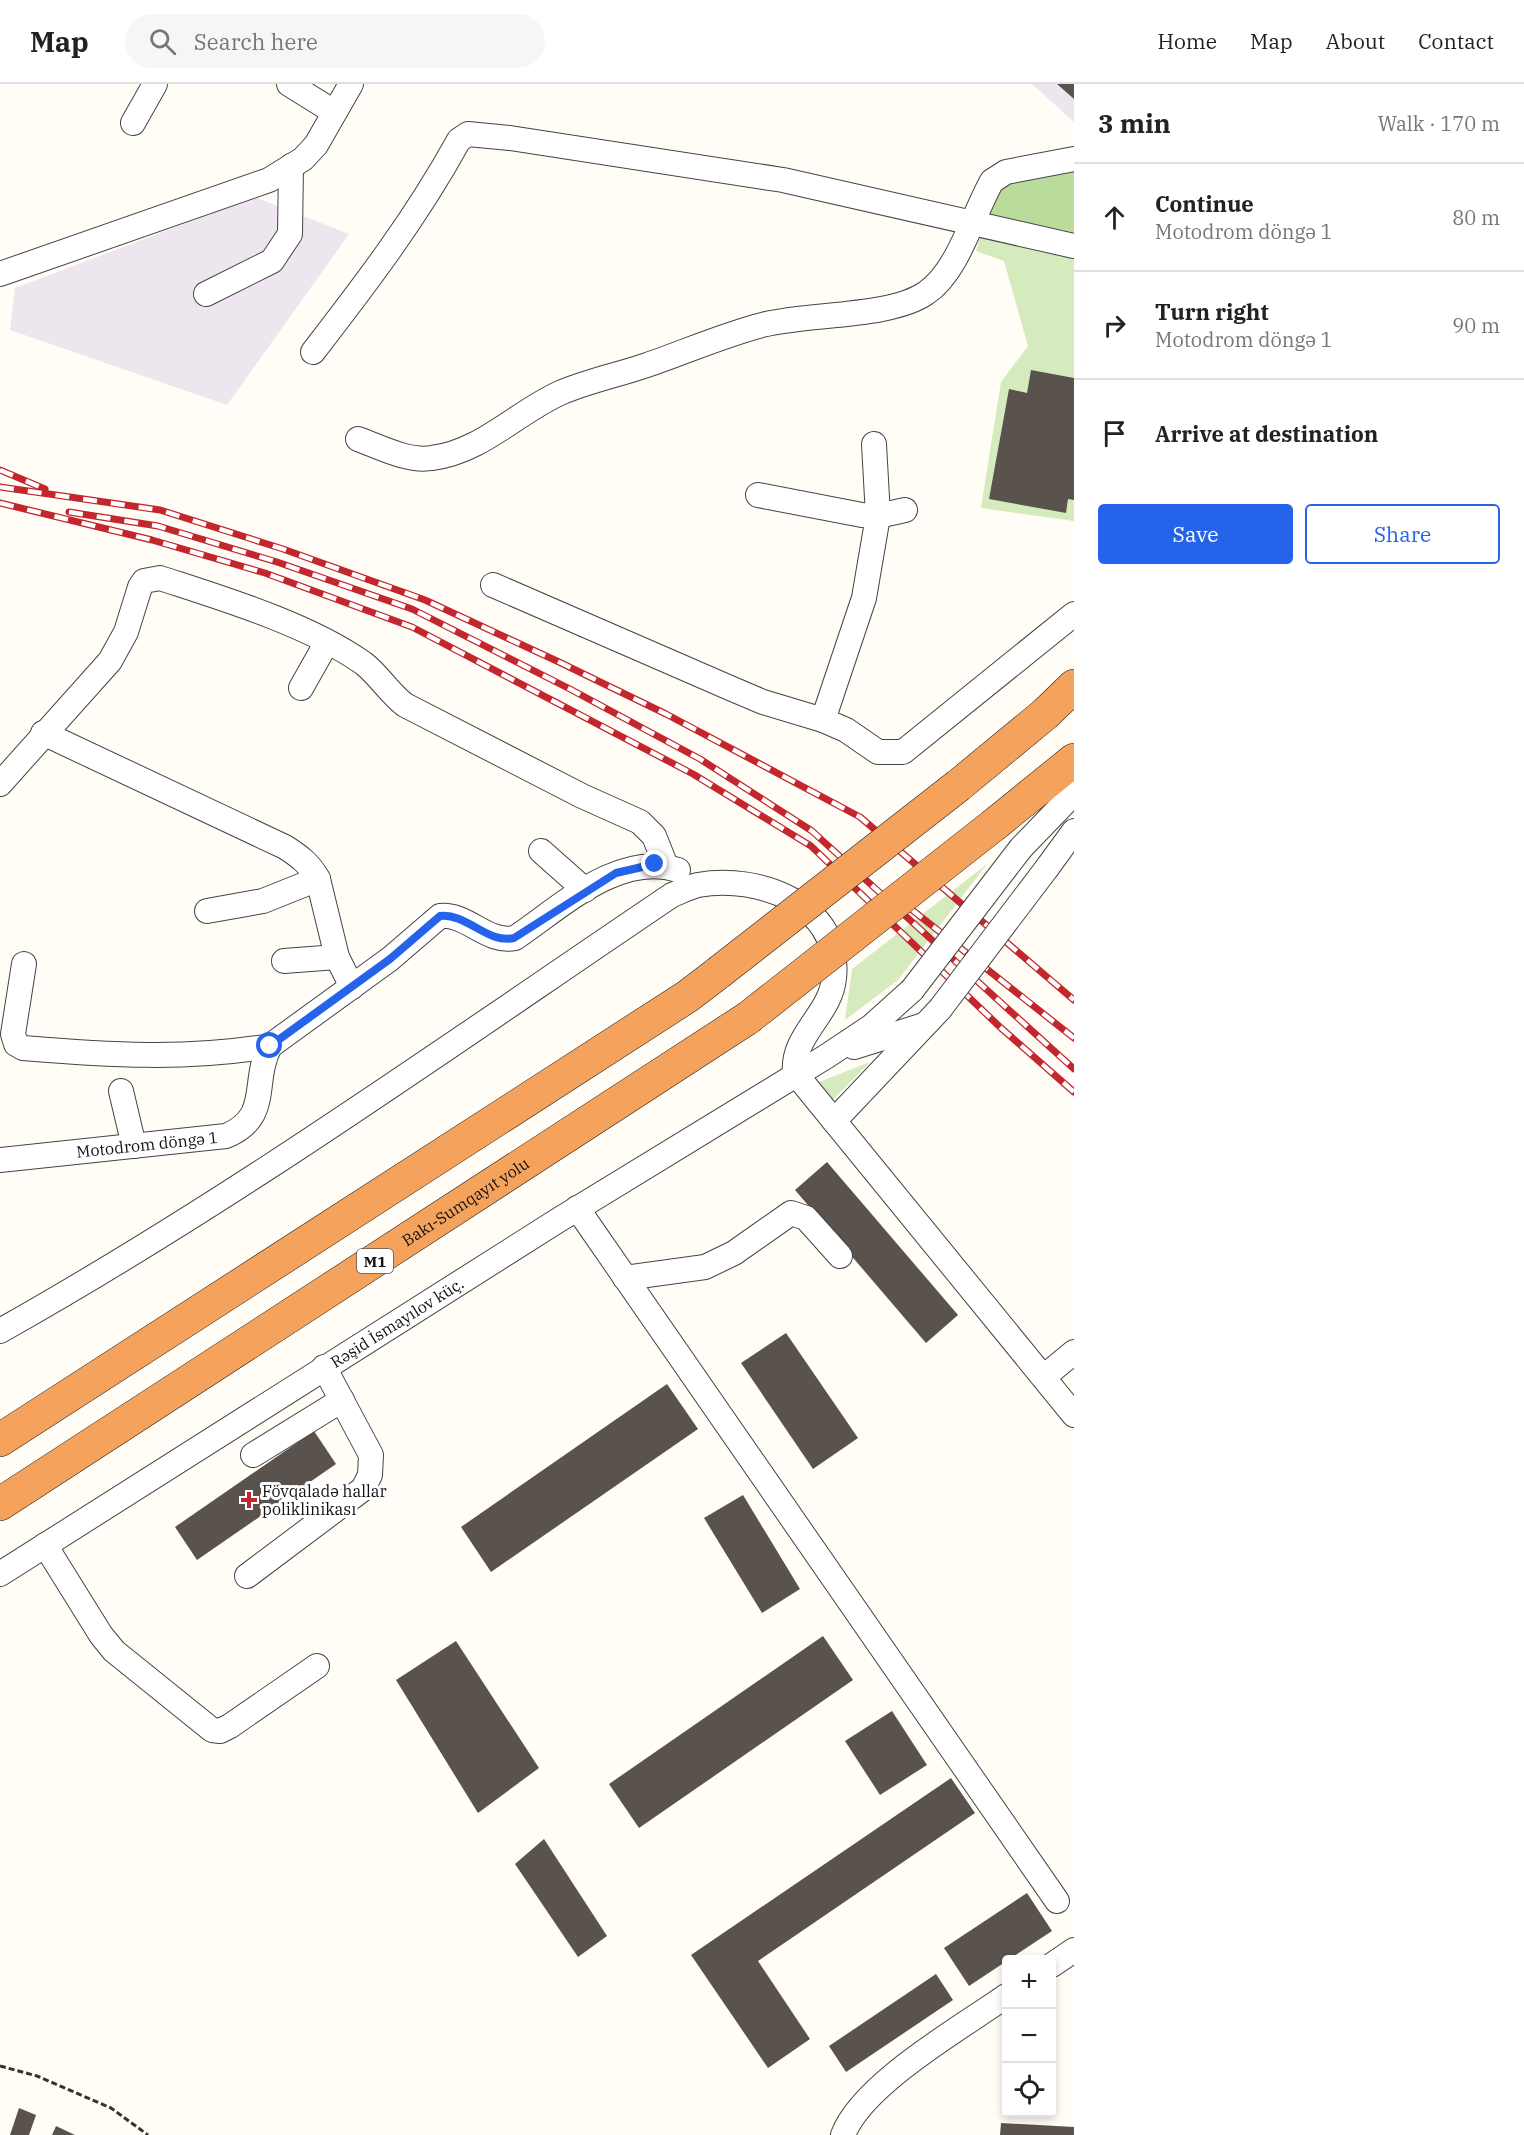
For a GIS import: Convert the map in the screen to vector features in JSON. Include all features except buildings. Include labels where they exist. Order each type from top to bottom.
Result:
[{"type":"highway","points":[[1046,714],[1074,687]]},
{"type":"highway","points":[[0,1440],[688,996],[959,785],[1074,691]]},
{"type":"highway","name":"Bakı-Sumqayıt yolu","points":[[0,1504],[748,1017],[1074,760]]},
{"type":"street","points":[[133,123],[155,84]]},
{"type":"street","points":[[289,84],[334,112]]},
{"type":"street","points":[[0,274],[269,180],[303,159],[316,145],[351,84]]},
{"type":"street","points":[[313,352],[394,248],[422,206],[459,140],[468,134],[510,138],[783,180],[1074,246]]},
{"type":"street","points":[[358,439],[412,458],[430,459],[464,452],[522,414],[583,384],[619,375],[787,318],[910,303],[928,292],[942,277],[992,181],[1006,172],[1074,159]]},
{"type":"street","points":[[206,294],[272,261],[290,234],[291,166]]},
{"type":"street","points":[[823,720],[859,617],[878,516],[874,444]]},
{"type":"street","points":[[758,495],[878,516],[905,510]]},
{"type":"street","points":[[0,784],[43,733],[110,661],[126,633],[140,587],[144,581],[159,578],[208,594],[327,642],[366,665],[390,694],[405,705],[582,796],[639,822],[654,836],[666,866]]},
{"type":"street","points":[[493,585],[738,692],[823,720],[846,730],[878,752],[903,752],[1074,614]]},
{"type":"street","points":[[301,688],[327,642]]},
{"type":"street","points":[[43,733],[285,847],[312,868],[318,879],[337,957],[352,987]]},
{"type":"street","points":[[827,1056],[872,1026],[912,990],[1021,848],[1074,794]]},
{"type":"street","points":[[834,1121],[933,1016],[1074,831]]},
{"type":"street","points":[[541,851],[585,890]]},
{"type":"street","points":[[24,964],[13,1034],[16,1044],[24,1048],[179,1055],[228,1053],[270,1046],[352,987],[440,916],[459,919],[505,940],[514,938],[585,890],[626,869],[655,864],[666,866],[678,870],[695,885]]},
{"type":"street","points":[[207,911],[263,901],[318,879]]},
{"type":"street","points":[[0,1331],[189,1218],[341,1120],[672,895],[695,885],[721,882],[750,885],[781,893],[797,900],[813,914],[824,930],[832,946],[835,976],[832,992],[823,1011],[796,1051],[795,1073],[1074,1414]]},
{"type":"street","points":[[284,961],[337,957]]},
{"type":"street","points":[[827,1056],[933,1016]]},
{"type":"street","name":"Motodrom döngə 1","points":[[0,1160],[226,1136],[243,1129],[251,1120],[258,1101],[261,1068],[270,1046]]},
{"type":"street","name":"Rəşid İsmayılov küç.","points":[[0,1574],[577,1208],[795,1073],[827,1056]]},
{"type":"street","points":[[121,1091],[134,1146]]},
{"type":"street","points":[[577,1208],[1057,1901]]},
{"type":"street","points":[[625,1278],[705,1267],[734,1253],[791,1213],[806,1218],[840,1256]]},
{"type":"street","points":[[1045,1376],[1074,1352]]},
{"type":"street","points":[[247,1576],[363,1490],[370,1474],[371,1455],[324,1367]]},
{"type":"street","points":[[253,1455],[342,1400]]},
{"type":"street","points":[[45,1545],[101,1635],[114,1651],[212,1730],[220,1731],[230,1726],[317,1666]]},
{"type":"street","points":[[1056,1962],[1074,1950]]},
{"type":"street","points":[[843,2135],[860,2106],[888,2079],[1002,1999]]},
{"type":"path","points":[[0,2066],[37,2076],[111,2108],[148,2135]]},
{"type":"shaded area","points":[[1032,84],[1074,84],[1074,122]]},
{"type":"shaded area","points":[[255,197],[349,234],[227,405],[10,330],[15,288]]},
{"type":"green space","points":[[1074,169],[1074,233],[988,214],[1004,183]]},
{"type":"green space","points":[[988,214],[1074,233],[1074,521],[981,508],[1001,382],[1028,346],[1004,261],[976,251]]},
{"type":"green space","points":[[987,864],[898,980],[845,1020],[852,969]]},
{"type":"green space","points":[[870,1062],[829,1104],[814,1084]]},
{"type":"railway","points":[[0,470],[45,489]]},
{"type":"railway","points":[[0,487],[160,510],[283,549],[425,600],[559,662],[666,714],[860,817],[1074,1000]]},
{"type":"railway","points":[[0,503],[152,540],[265,573],[412,627],[693,774],[811,846],[1001,1028],[1074,1092]]},
{"type":"railway","points":[[69,512],[158,526],[277,562],[412,609],[570,689],[700,759],[812,831],[1074,1069]]},
{"type":"railway","points":[[911,909],[1074,1038]]},
{"type":"place","name":"Fövqaladə hallar poliklinikası","points":[[249,1500]]},
{"type":"route","points":[[270,1046],[390,959],[440,916],[448,915],[459,919],[498,938],[505,940],[514,938],[585,890],[616,873],[655,864]]}]
